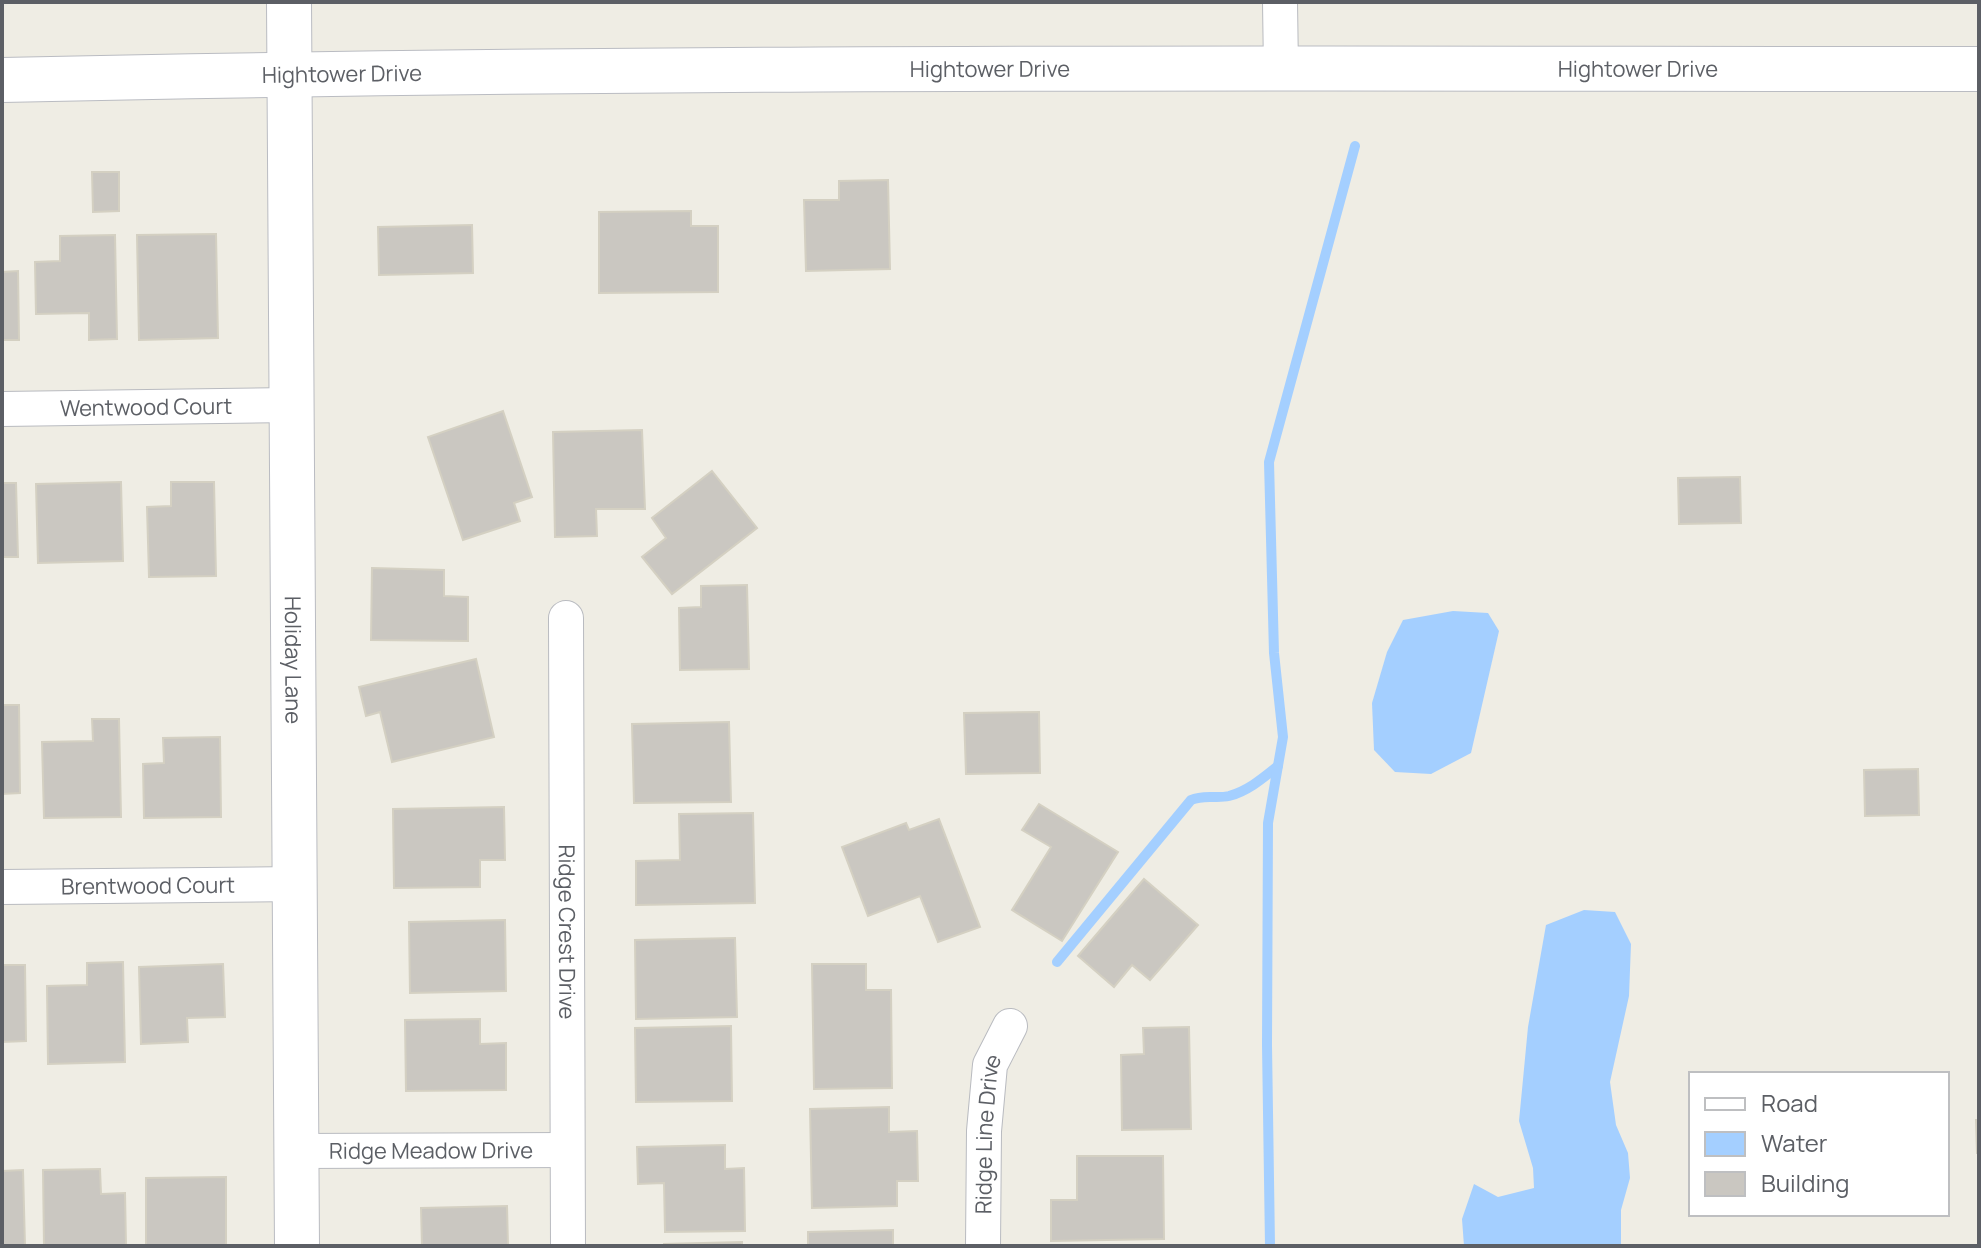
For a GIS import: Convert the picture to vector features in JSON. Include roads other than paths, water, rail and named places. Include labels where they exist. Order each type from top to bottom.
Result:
[{"type":"street","name":"Holiday Lane","points":[[289,2],[297,1246]]},
{"type":"street","points":[[1280,2],[1281,69]]},
{"type":"street","name":"Hightower Drive","points":[[2,80],[288,74],[1979,69]]},
{"type":"street","name":"Wentwood Court","points":[[2,409],[291,405]]},
{"type":"street","name":"Ridge Crest Drive","points":[[566,618],[568,1246]]},
{"type":"street","name":"Brentwood Court","points":[[2,887],[296,884]]},
{"type":"street","name":"Ridge Line Drive","points":[[983,1246],[984,1131],[990,1065],[1010,1026]]},
{"type":"street","name":"Ridge Meadow Drive","points":[[295,1151],[567,1150]]},
{"type":"water","points":[[1453,611],[1488,613],[1499,631],[1471,753],[1431,774],[1395,772],[1374,750],[1372,703],[1387,652],[1403,620]]},
{"type":"water","points":[[1584,910],[1615,912],[1631,944],[1629,996],[1610,1082],[1616,1125],[1628,1153],[1630,1178],[1621,1210],[1621,1246],[1464,1246],[1462,1219],[1474,1184],[1498,1197],[1534,1188],[1533,1168],[1519,1121],[1528,1027],[1546,925]]},
{"type":"waterway","points":[[1270,1246],[1268,823],[1283,737],[1274,653],[1269,462],[1355,146]]},
{"type":"waterway","points":[[1057,962],[1191,800],[1236,794],[1278,766]]}]
